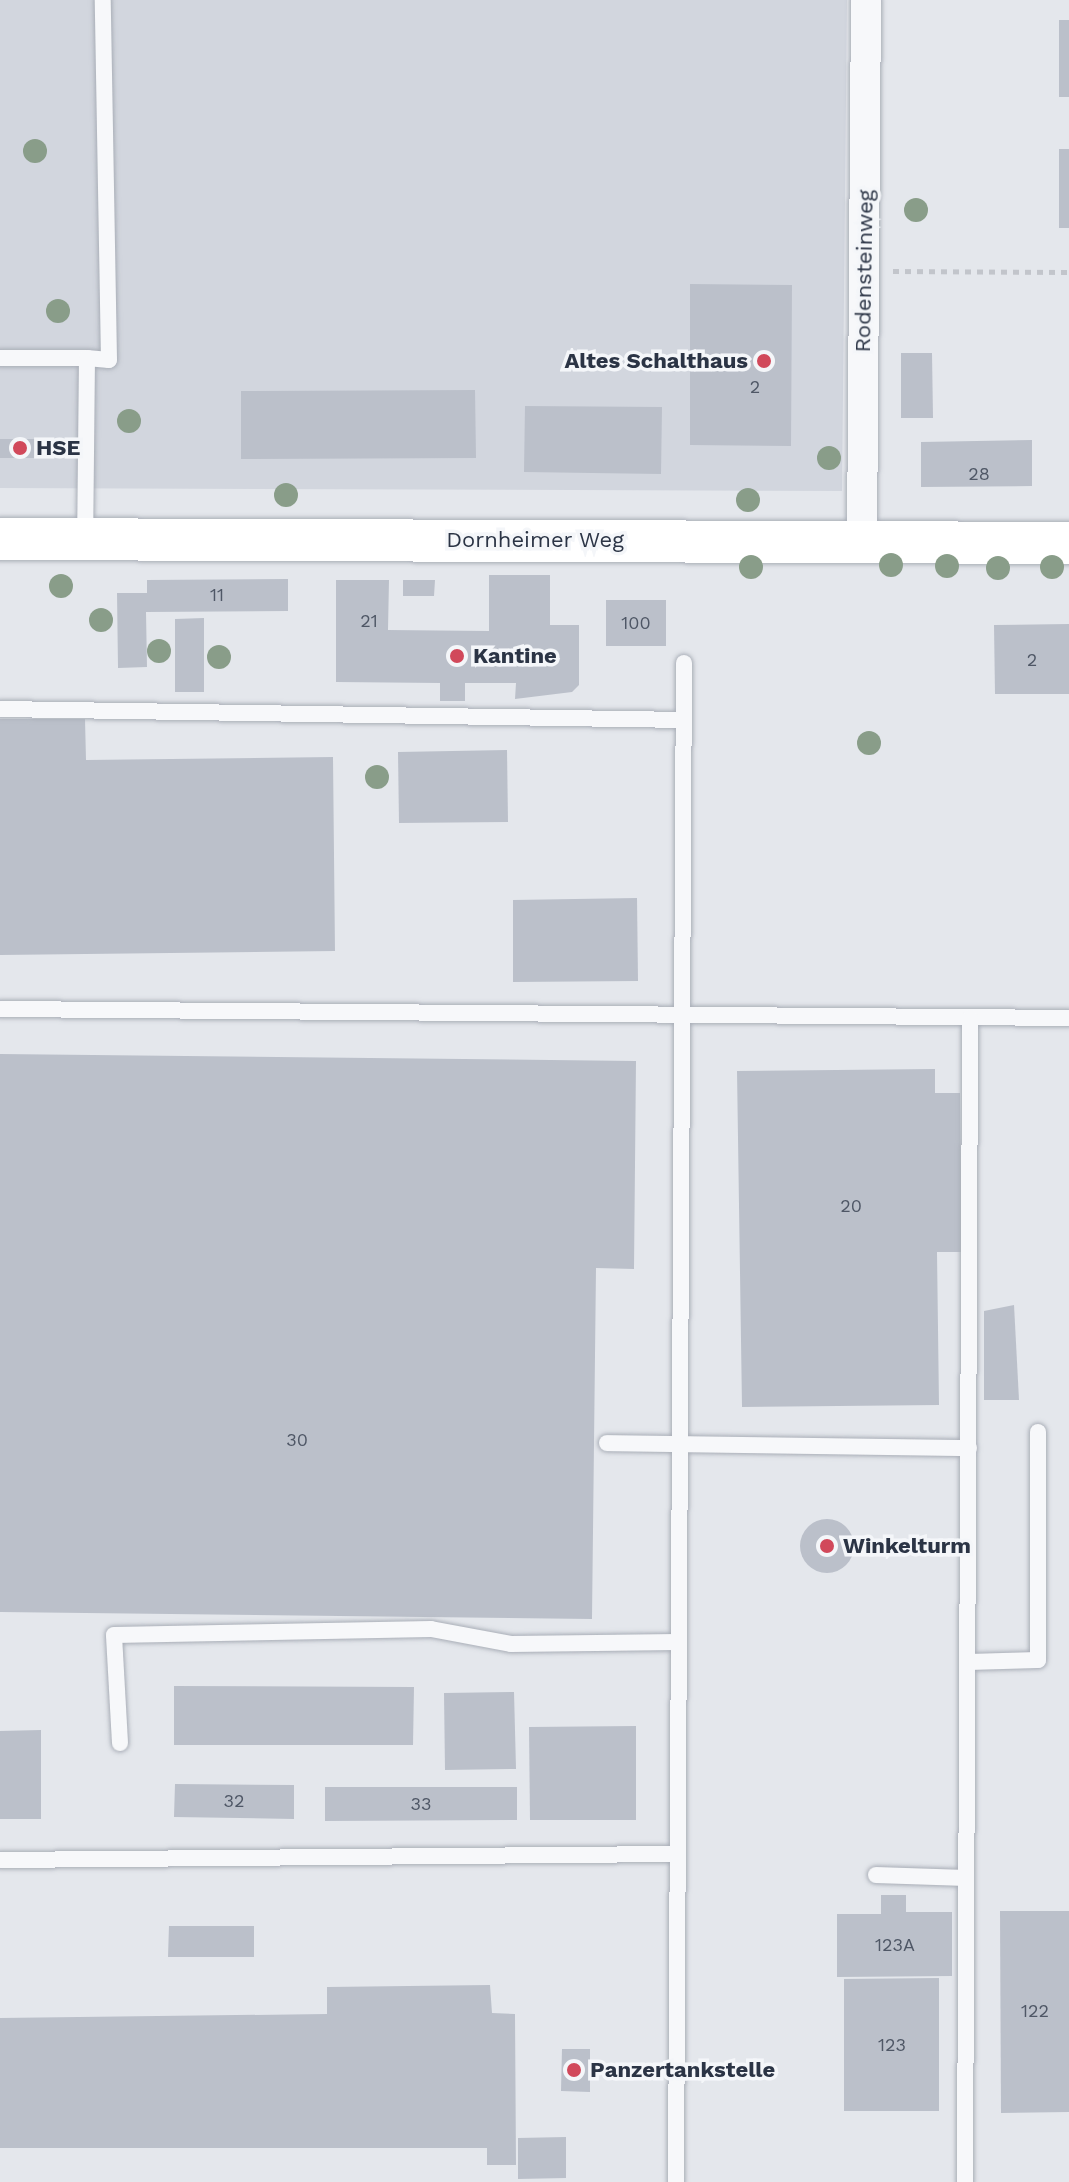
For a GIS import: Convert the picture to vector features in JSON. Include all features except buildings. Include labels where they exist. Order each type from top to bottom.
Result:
[{"type":"main road","name":"Dornheimer Weg","points":[[0,539],[1069,543]]},
{"type":"street","name":"Rodensteinweg","points":[[862,543],[866,0]]},
{"type":"lane","points":[[0,358],[109,360],[103,0]]},
{"type":"lane","points":[[85,540],[87,358]]},
{"type":"lane","points":[[676,2182],[679,1017],[684,663]]},
{"type":"lane","points":[[0,709],[682,720]]},
{"type":"lane","points":[[0,1009],[1069,1018]]},
{"type":"lane","points":[[965,2182],[970,1018]]},
{"type":"lane","points":[[968,1662],[1038,1660],[1038,1432]]},
{"type":"lane","points":[[607,1443],[969,1448]]},
{"type":"lane","points":[[120,1743],[114,1635],[431,1629],[511,1644],[677,1642]]},
{"type":"lane","points":[[0,1860],[677,1854]]},
{"type":"lane","points":[[876,1875],[966,1878]]},
{"type":"path","points":[[864,271],[1069,272]]},
{"type":"shaded area","points":[[0,0],[847,0],[842,491],[0,488]]},
{"type":"place","name":"Altes Schalthaus","points":[[764,361]]},
{"type":"place","name":"HSE","points":[[20,448]]},
{"type":"place","name":"Kantine","points":[[457,656]]},
{"type":"place","name":"Winkelturm","points":[[827,1546]]},
{"type":"place","name":"Panzertankstelle","points":[[574,2070]]}]
